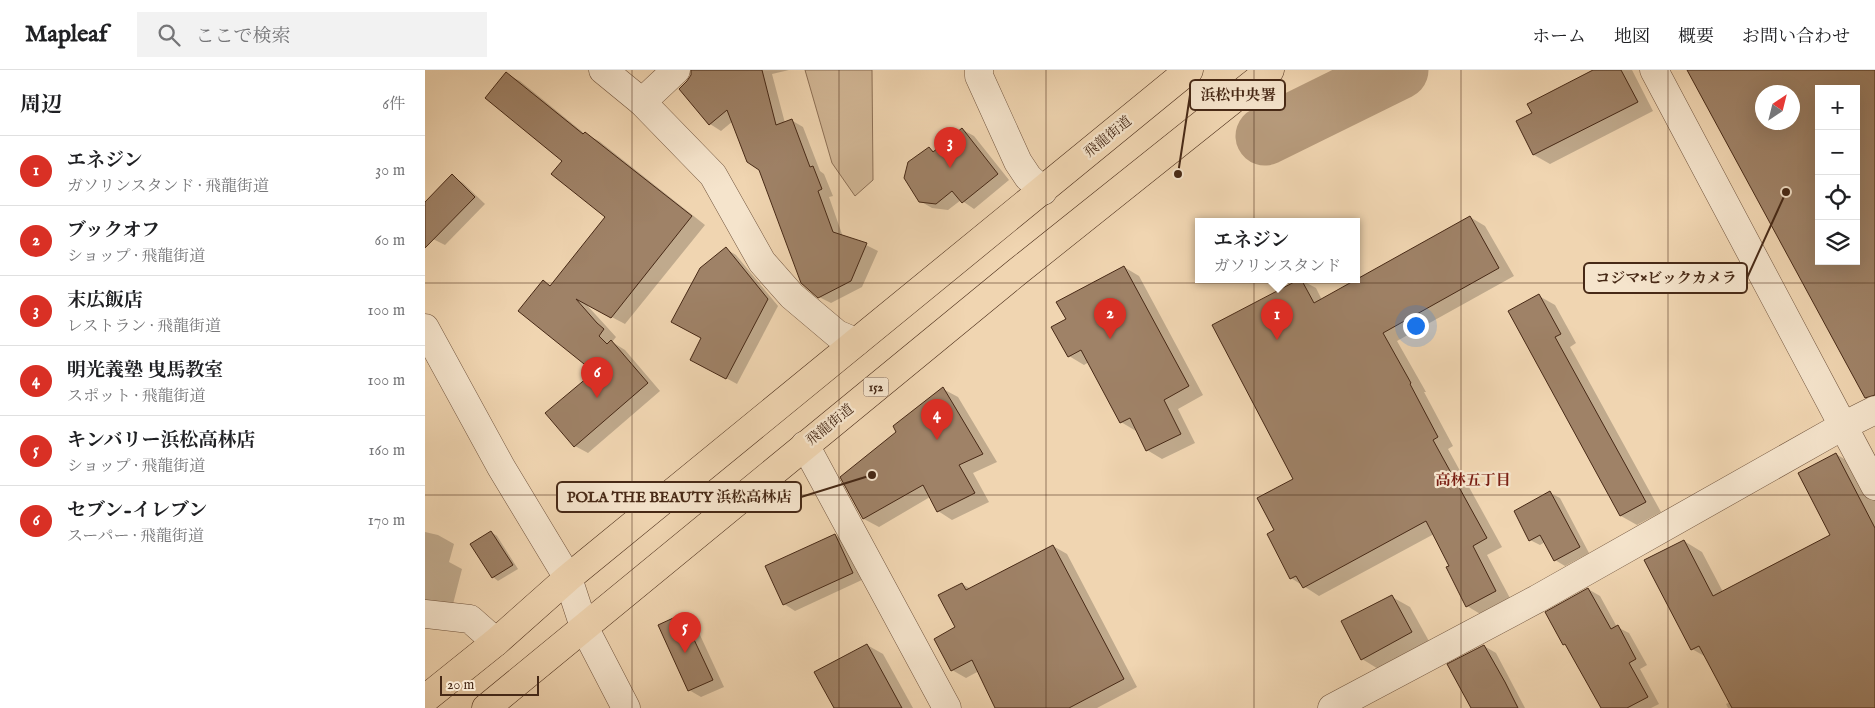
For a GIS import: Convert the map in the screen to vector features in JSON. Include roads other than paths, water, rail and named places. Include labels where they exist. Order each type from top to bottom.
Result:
[{"type":"highway","name":"飛龍街道","points":[[425,699],[496,642],[567,578],[1189,70]]},
{"type":"highway","name":"飛龍街道","points":[[486,708],[1009,278],[1270,70]]},
{"type":"street","points":[[603,70],[642,102],[713,175],[763,262],[792,296],[837,334],[856,342]]},
{"type":"street","points":[[642,102],[676,70]]},
{"type":"street","points":[[979,70],[979,76],[1018,162],[1028,177],[1043,190]]},
{"type":"street","points":[[1654,70],[1875,486]]},
{"type":"street","points":[[425,328],[501,467],[567,578],[584,627],[626,708]]},
{"type":"street","points":[[1332,708],[1537,599],[1843,426],[1875,410]]},
{"type":"street","points":[[805,445],[947,708]]},
{"type":"street","points":[[425,614],[470,619],[496,642]]},
{"type":"waterway","points":[[1265,136],[1399,70]]},
{"type":"place","name":"末広飯店","points":[[950,168]]},
{"type":"place","name":"浜松中央署","points":[[1178,174]]},
{"type":"place","name":"コジマ×ビックカメラ","points":[[1786,192]]},
{"type":"place","name":"ブックオフ","points":[[1110,339]]},
{"type":"place","name":"エネジン","points":[[1277,340]]},
{"type":"place","name":"セブン-イレブン","points":[[597,398]]},
{"type":"place","name":"明光義塾 曳馬教室","points":[[937,440]]},
{"type":"place","name":"POLA THE BEAUTY 浜松高林店","points":[[872,475]]},
{"type":"place","name":"キンバリー浜松高林店","points":[[685,653]]},
{"type":"district","name":"高林五丁目","points":[[1473,480]]}]
